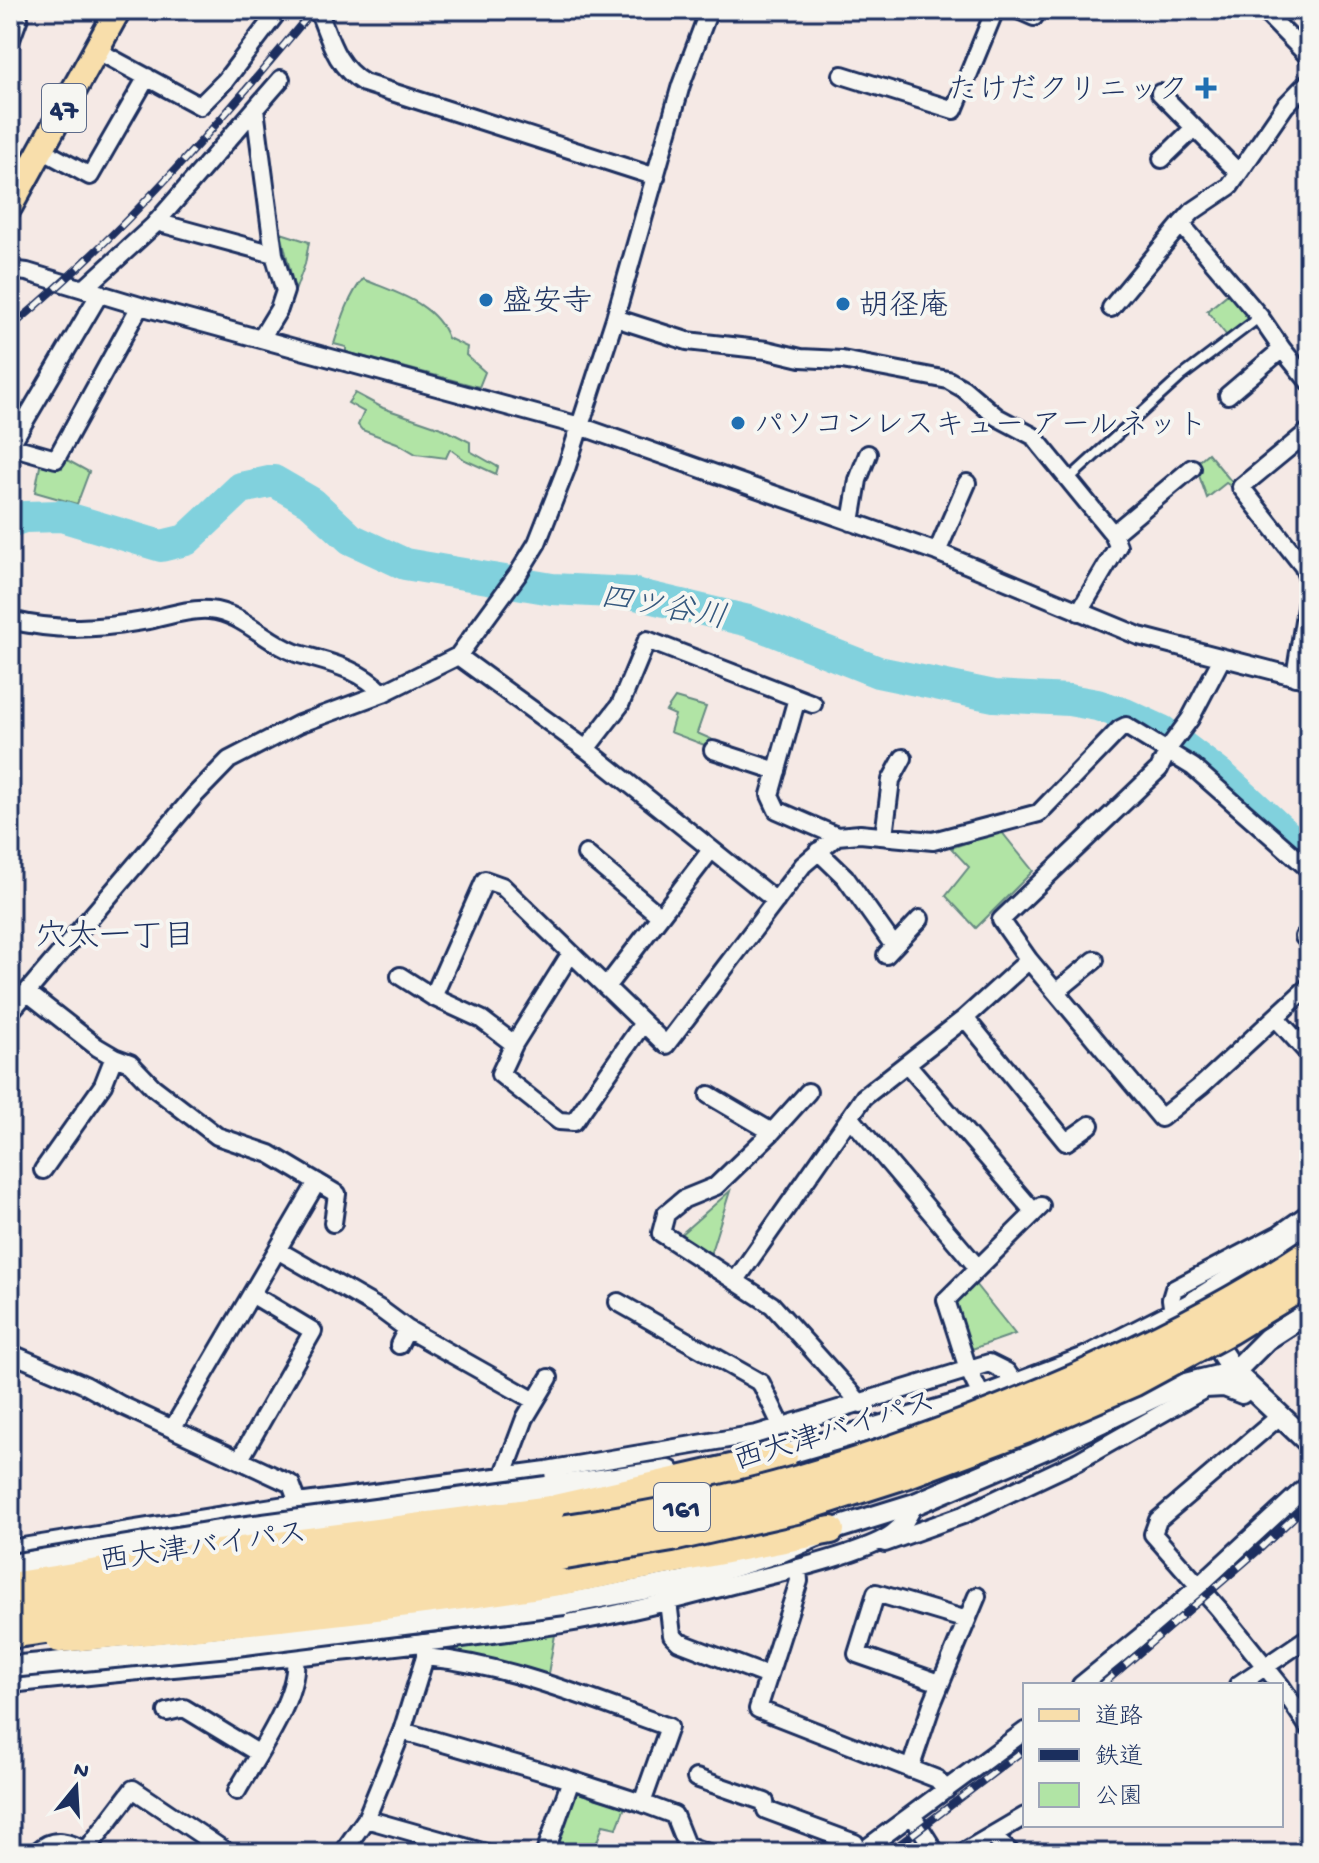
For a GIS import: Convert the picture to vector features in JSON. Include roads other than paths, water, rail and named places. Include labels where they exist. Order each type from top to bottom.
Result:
[{"type":"highway","name":"西大津バイパス","points":[[10,1606],[548,1532],[666,1511],[790,1482],[896,1449],[1015,1405],[1118,1359],[1216,1310],[1309,1253]]},
{"type":"highway","name":"西大津バイパス","points":[[10,1634],[553,1557],[672,1537],[796,1509],[1025,1429],[1119,1388],[1229,1330],[1309,1281]]},
{"type":"highway","points":[[10,1586],[549,1498],[784,1456]]},
{"type":"highway","points":[[10,1643],[230,1625],[449,1599],[562,1593],[831,1530]]},
{"type":"main road","name":"47","points":[[10,206],[118,10]]},
{"type":"street","points":[[96,50],[200,106],[225,81],[279,10]]},
{"type":"street","points":[[318,10],[348,74],[364,83],[656,177]]},
{"type":"street","points":[[10,1012],[195,795],[229,760],[299,724],[383,693],[458,656],[518,574],[537,543],[566,469],[615,318],[681,85],[709,10]]},
{"type":"street","points":[[842,75],[954,110],[995,10]]},
{"type":"street","points":[[1263,10],[1309,57]]},
{"type":"street","points":[[42,150],[90,176],[147,77]]},
{"type":"street","points":[[140,306],[56,459],[10,446],[92,291],[281,79]]},
{"type":"street","points":[[1111,308],[1193,211],[1230,186],[1285,106],[1309,81]]},
{"type":"street","points":[[1160,93],[1239,173]]},
{"type":"street","points":[[255,109],[274,254],[285,291],[279,309],[262,337]]},
{"type":"street","points":[[1162,159],[1194,128]]},
{"type":"street","points":[[156,222],[274,254]]},
{"type":"street","points":[[1181,224],[1260,317],[1309,382]]},
{"type":"street","points":[[10,270],[27,272],[140,306],[580,426],[937,552],[1139,636],[1302,679],[1309,589]]},
{"type":"street","points":[[615,318],[687,341],[767,350],[801,358],[842,360],[948,380],[964,389],[997,417],[1033,436],[1113,534],[1118,546],[1079,612]]},
{"type":"street","points":[[1228,395],[1282,349]]},
{"type":"street","points":[[1309,431],[1241,487],[1303,566],[1309,581]]},
{"type":"street","points":[[851,522],[858,480],[868,454]]},
{"type":"street","points":[[1113,534],[1192,468]]},
{"type":"street","points":[[937,552],[967,483]]},
{"type":"street","points":[[10,620],[55,629],[82,629],[208,609],[237,618],[292,652],[340,664],[368,678],[383,693]]},
{"type":"street","points":[[586,749],[620,705],[647,640],[805,701],[770,795],[777,810],[837,836],[860,834],[933,841],[1039,813],[1126,726],[1172,744],[1193,767],[1309,869]]},
{"type":"street","points":[[458,656],[586,749],[776,901]]},
{"type":"street","points":[[1222,658],[1159,769],[1001,920],[1029,960],[1161,1118],[1309,986]]},
{"type":"street","points":[[713,750],[777,771]]},
{"type":"street","points":[[884,836],[891,780],[903,758]]},
{"type":"street","points":[[433,997],[485,880],[502,886],[666,1045],[803,865],[837,836]]},
{"type":"street","points":[[606,987],[711,850]]},
{"type":"street","points":[[818,851],[845,877],[890,950],[920,919]]},
{"type":"street","points":[[586,854],[660,916]]},
{"type":"street","points":[[571,953],[514,1044],[500,1074],[559,1121],[574,1122],[643,1023]]},
{"type":"street","points":[[736,1280],[864,1097],[965,1018],[1029,960]]},
{"type":"street","points":[[1056,992],[1095,960]]},
{"type":"street","points":[[400,976],[433,997],[481,1019],[514,1044]]},
{"type":"street","points":[[28,993],[97,1047],[130,1063],[153,1087],[217,1136],[270,1154],[337,1194],[333,1223]]},
{"type":"street","points":[[965,1018],[1066,1142],[1090,1125]]},
{"type":"street","points":[[1276,1018],[1309,1054]]},
{"type":"street","points":[[43,1170],[103,1085],[114,1057]]},
{"type":"street","points":[[907,1064],[1038,1209],[946,1300],[968,1369],[982,1397]]},
{"type":"street","points":[[808,1092],[716,1186],[684,1199],[666,1214],[661,1233],[772,1305],[861,1404]]},
{"type":"street","points":[[709,1095],[772,1132]]},
{"type":"street","points":[[850,1117],[978,1268]]},
{"type":"street","points":[[173,1428],[317,1182]]},
{"type":"street","points":[[1309,1213],[1279,1234],[1174,1289],[1171,1299],[1234,1372],[1309,1443]]},
{"type":"street","points":[[784,1456],[982,1397],[1085,1358],[1181,1309],[1309,1229]]},
{"type":"street","points":[[279,1251],[380,1309],[407,1329],[535,1401]]},
{"type":"street","points":[[240,1459],[313,1331],[253,1295]]},
{"type":"street","points":[[618,1302],[761,1383],[782,1427]]},
{"type":"street","points":[[831,1530],[915,1504],[1051,1446],[1177,1386],[1234,1372],[1267,1339],[1309,1312]]},
{"type":"street","points":[[399,1345],[407,1329]]},
{"type":"street","points":[[10,1353],[85,1385],[291,1484],[298,1503]]},
{"type":"street","points":[[10,1549],[298,1503],[577,1465],[757,1434],[989,1363],[1007,1372],[1015,1384]]},
{"type":"street","points":[[504,1474],[525,1418],[549,1378]]},
{"type":"street","points":[[867,1545],[894,1541],[963,1515],[1078,1461],[1205,1389],[1224,1388],[1242,1395],[1251,1387]]},
{"type":"street","points":[[1278,1683],[1268,1667],[1153,1534],[1158,1520],[1281,1415]]},
{"type":"street","points":[[1083,1683],[1167,1615],[1309,1484]]},
{"type":"street","points":[[342,1853],[366,1819],[402,1731],[425,1650],[404,1488]]},
{"type":"street","points":[[10,1565],[225,1530],[549,1498]]},
{"type":"street","points":[[10,1684],[161,1668],[425,1650],[565,1623],[798,1568],[867,1545],[891,1535],[905,1522],[915,1504]]},
{"type":"street","points":[[798,1568],[799,1581],[758,1709],[937,1779],[946,1790]]},
{"type":"street","points":[[10,1667],[229,1646],[562,1593]]},
{"type":"street","points":[[940,1683],[857,1654],[876,1593],[967,1620]]},
{"type":"street","points":[[910,1769],[940,1683],[977,1596]]},
{"type":"street","points":[[668,1601],[672,1635],[679,1642],[768,1676]]},
{"type":"street","points":[[1241,1683],[1309,1637]]},
{"type":"street","points":[[425,1650],[527,1677],[669,1727],[642,1803]]},
{"type":"street","points":[[237,1791],[283,1707],[297,1673],[295,1658]]},
{"type":"street","points":[[1283,1690],[1309,1728]]},
{"type":"street","points":[[167,1712],[184,1708],[258,1753]]},
{"type":"street","points":[[402,1731],[571,1780],[674,1815],[686,1845],[708,1853]]},
{"type":"street","points":[[696,1778],[765,1802],[766,1810],[855,1843],[860,1853],[1023,1732]]},
{"type":"street","points":[[545,1853],[571,1780]]},
{"type":"street","points":[[36,1853],[44,1844],[62,1840],[88,1852],[133,1789],[228,1853]]},
{"type":"street","points":[[912,1815],[936,1853]]},
{"type":"street","points":[[962,1853],[1023,1817]]},
{"type":"street","points":[[366,1819],[486,1853]]},
{"type":"street","points":[[992,1836],[1011,1853]]},
{"type":"lane","points":[[10,54],[23,18],[19,10]]},
{"type":"lane","points":[[1068,479],[1182,376],[1260,317]]},
{"type":"waterway","name":"四ツ谷川","points":[[10,522],[24,517],[61,516],[161,546],[186,540],[241,488],[274,481],[312,503],[351,539],[405,564],[552,589],[631,593],[749,621],[878,672],[994,696],[1069,700],[1125,714],[1162,731],[1225,779],[1309,856]]},
{"type":"railway","points":[[10,328],[131,216],[242,94],[313,10]]},
{"type":"railway","points":[[1104,1683],[1309,1503]]},
{"type":"railway","points":[[888,1853],[1023,1751]]},
{"type":"place","name":"たけだクリニック","points":[[1206,88]]},
{"type":"place","name":"盛安寺","points":[[486,300]]},
{"type":"place","name":"胡径庵","points":[[843,304]]},
{"type":"place","name":"パソコンレスキュー アールネット","points":[[738,423]]},
{"type":"district","name":"穴太一丁目","points":[[115,934]]}]
